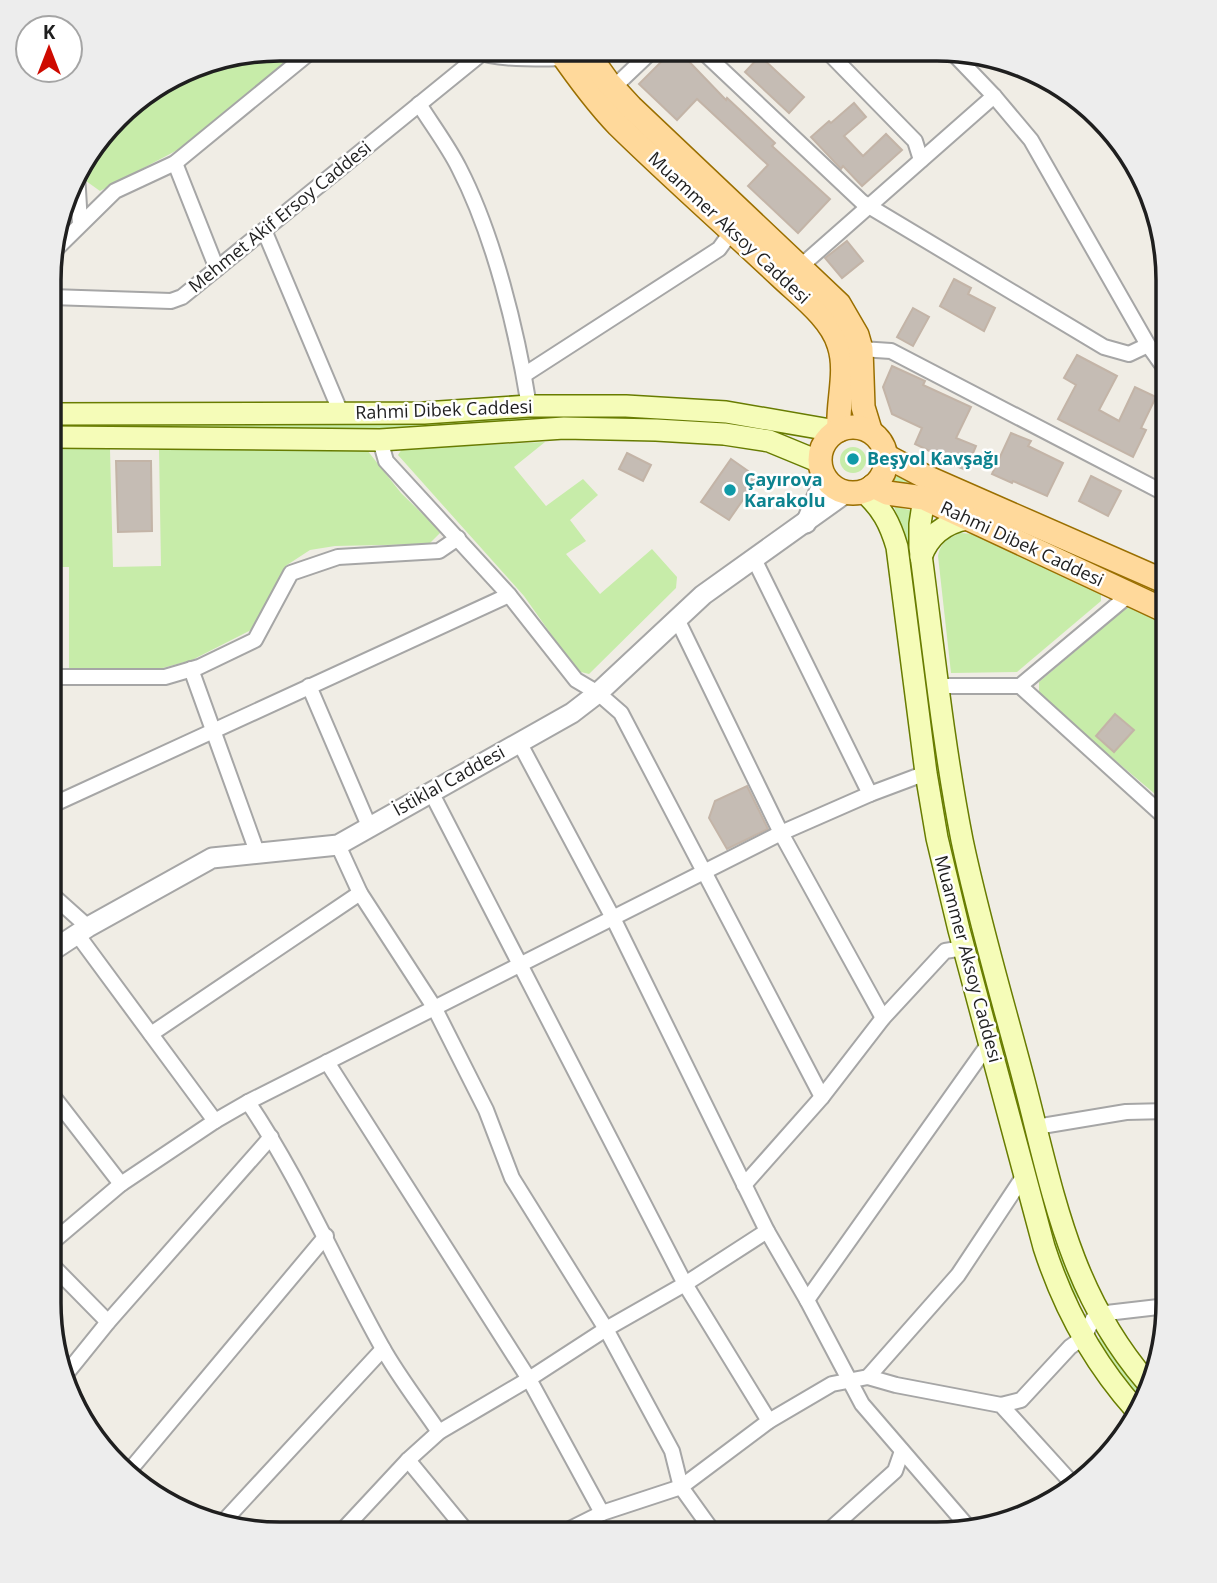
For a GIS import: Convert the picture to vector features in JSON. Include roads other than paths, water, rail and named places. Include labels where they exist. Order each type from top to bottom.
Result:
[{"type":"main road","name":"Muammer Aksoy Caddesi","points":[[575,61],[618,124],[817,313],[834,334],[839,345],[843,373],[837,430]]},
{"type":"main road","points":[[580,61],[613,88],[839,304],[857,335],[861,349],[863,407],[870,430],[880,439],[886,456],[885,471],[861,490]]},
{"type":"main road","name":"Rahmi Dibek Caddesi","points":[[61,414],[424,413],[529,406],[626,406],[698,409],[837,430],[860,427],[870,430]]},
{"type":"main road","name":"Rahmi Dibek Caddesi","points":[[61,437],[380,440],[564,428],[724,434],[769,441],[823,470],[837,489],[887,494],[924,487],[1156,574]]},
{"type":"main road","points":[[823,470],[824,444],[837,430]]},
{"type":"main road","name":"Rahmi Dibek Caddesi","points":[[886,456],[967,519],[1156,605]]},
{"type":"main road","points":[[924,487],[919,535],[921,557],[963,842],[1067,1243],[1098,1314],[1143,1376]]},
{"type":"main road","name":"Muammer Aksoy Caddesi","points":[[861,490],[881,508],[897,547],[926,774],[943,869],[1055,1280],[1084,1337],[1108,1375],[1131,1404]]},
{"type":"main road","points":[[921,557],[926,545],[940,529],[954,521],[967,519]]},
{"type":"street","points":[[66,239],[115,191],[175,163],[299,61]]},
{"type":"street","name":"Mehmet Akif Ersoy Caddesi","points":[[61,297],[171,301],[182,297],[419,104],[465,61]]},
{"type":"street","points":[[613,88],[641,61]]},
{"type":"street","points":[[713,61],[862,202],[1104,347],[1129,354],[1148,345]]},
{"type":"street","points":[[837,61],[915,141],[921,160]]},
{"type":"street","points":[[962,63],[1031,140],[1156,356]]},
{"type":"street","points":[[801,266],[994,96]]},
{"type":"street","points":[[419,104],[459,168],[477,209],[506,299],[529,406]]},
{"type":"street","points":[[175,163],[218,269]]},
{"type":"street","points":[[78,195],[80,224]]},
{"type":"street","points":[[264,230],[341,413]]},
{"type":"street","points":[[524,375],[719,249],[732,231]]},
{"type":"street","points":[[861,349],[891,351],[1156,489]]},
{"type":"street","points":[[380,440],[386,461],[509,594],[576,680],[598,693],[621,713],[822,1097]]},
{"type":"street","points":[[806,524],[823,470]]},
{"type":"street","name":"İstiklal Caddesi","points":[[61,944],[212,858],[338,845],[572,713],[598,693],[703,595],[806,524],[861,490]]},
{"type":"street","points":[[61,677],[165,677],[191,669],[255,640],[291,573],[338,557],[439,551],[458,538]]},
{"type":"street","points":[[754,559],[870,794]]},
{"type":"street","points":[[61,801],[509,594]]},
{"type":"street","points":[[939,686],[1020,686],[1130,594]]},
{"type":"street","points":[[677,619],[781,833],[883,1018]]},
{"type":"street","points":[[191,669],[257,852]]},
{"type":"street","points":[[309,686],[369,826]]},
{"type":"street","points":[[1020,686],[1155,809]]},
{"type":"street","points":[[519,742],[613,918],[767,1231],[807,1300],[848,1380],[862,1404],[962,1520]]},
{"type":"street","points":[[61,1235],[121,1184],[248,1102],[781,833],[870,794],[926,774]]},
{"type":"street","points":[[430,792],[685,1284],[769,1421]]},
{"type":"street","points":[[338,845],[360,893],[435,1007],[486,1110],[512,1178],[606,1329],[672,1451],[681,1487],[706,1522]]},
{"type":"street","points":[[151,1034],[360,893]]},
{"type":"street","points":[[61,906],[82,930],[151,1034],[215,1121]]},
{"type":"street","points":[[744,1185],[822,1097],[883,1018],[945,951],[964,948]]},
{"type":"street","points":[[807,1300],[990,1042]]},
{"type":"street","points":[[327,1062],[529,1379],[602,1513]]},
{"type":"street","points":[[248,1102],[271,1137],[326,1236],[383,1349],[439,1432]]},
{"type":"street","points":[[61,1106],[121,1184]]},
{"type":"street","points":[[1036,1127],[1126,1112],[1155,1111]]},
{"type":"street","points":[[71,1367],[271,1137]]},
{"type":"street","points":[[868,1377],[958,1275],[1025,1174]]},
{"type":"street","points":[[350,1522],[408,1460],[439,1432],[529,1379],[606,1329],[685,1284],[767,1231]]},
{"type":"street","points":[[134,1466],[326,1236]]},
{"type":"street","points":[[61,1274],[108,1322]]},
{"type":"street","points":[[584,1522],[602,1513],[681,1487],[769,1421],[832,1384],[868,1377],[1001,1405],[1021,1400],[1070,1347],[1084,1337],[1098,1314],[1155,1307]]},
{"type":"street","points":[[229,1515],[383,1349]]},
{"type":"street","points":[[1001,1405],[1067,1478]]},
{"type":"street","points":[[838,1522],[895,1471],[902,1451]]},
{"type":"street","points":[[408,1460],[455,1522]]},
{"type":"place","name":"Beşyol Kavşağı","points":[[853,459]]},
{"type":"place","name":"Çayırova Karakolu","points":[[730,490]]}]
